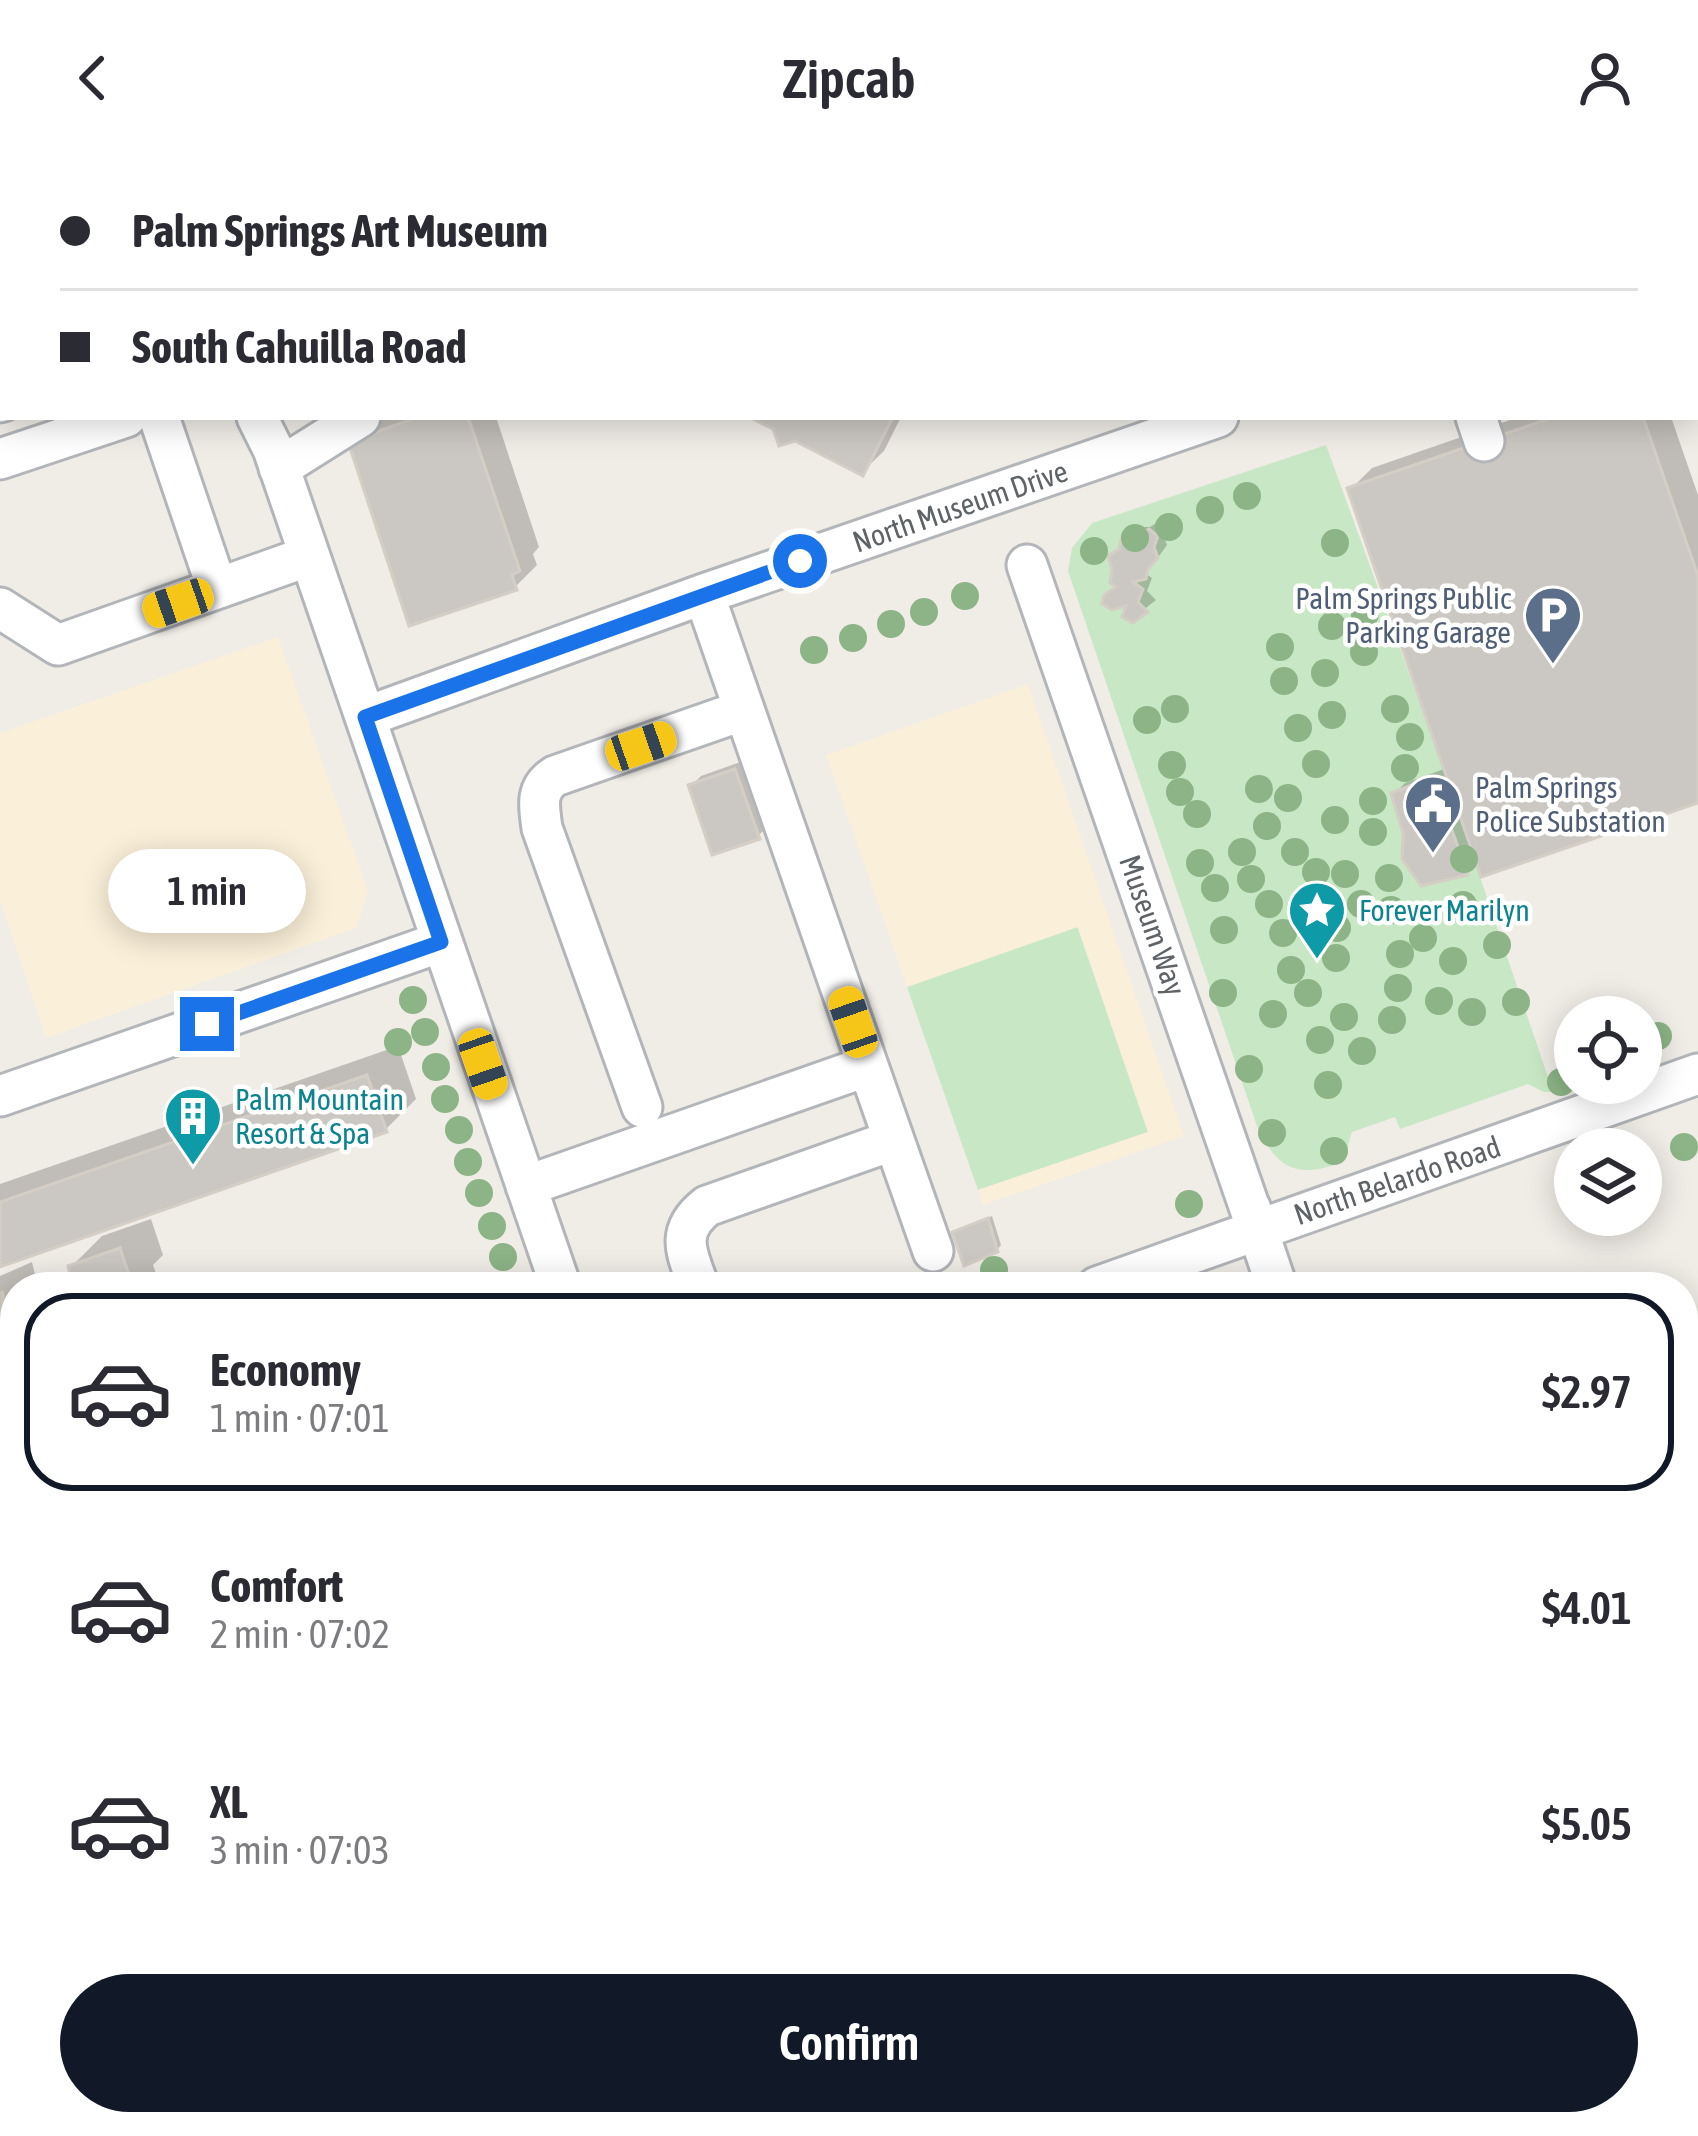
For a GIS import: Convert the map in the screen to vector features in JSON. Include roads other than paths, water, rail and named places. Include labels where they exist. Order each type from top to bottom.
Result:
[{"type":"street","points":[[0,458],[117,420]]},
{"type":"street","points":[[160,420],[218,589]]},
{"type":"street","points":[[258,420],[279,468],[556,1272]]},
{"type":"street","points":[[279,468],[355,420]]},
{"type":"street","name":"North Museum Drive","points":[[365,717],[1209,420]]},
{"type":"street","points":[[0,608],[58,645],[309,556]]},
{"type":"street","name":"Museum Way","points":[[1027,565],[1272,1272]]},
{"type":"street","points":[[704,594],[933,1251]]},
{"type":"street","points":[[642,1107],[542,828],[538,798],[543,784],[555,776],[744,710]]},
{"type":"street","points":[[0,1096],[441,942]]},
{"type":"street","points":[[526,1186],[868,1066]]},
{"type":"street","name":"North Belardo Road","points":[[1138,1272],[1696,1082]]},
{"type":"street","points":[[695,1272],[685,1234],[691,1218],[706,1206],[893,1140]]},
{"type":"place","name":"Palm Springs Public Parking Garage","points":[[1553,666]]},
{"type":"place","name":"Palm Springs Police Substation","points":[[1433,855]]},
{"type":"place","name":"Forever Marilyn","points":[[1317,961]]},
{"type":"place","name":"Palm Mountain Resort & Spa","points":[[193,1167]]}]
